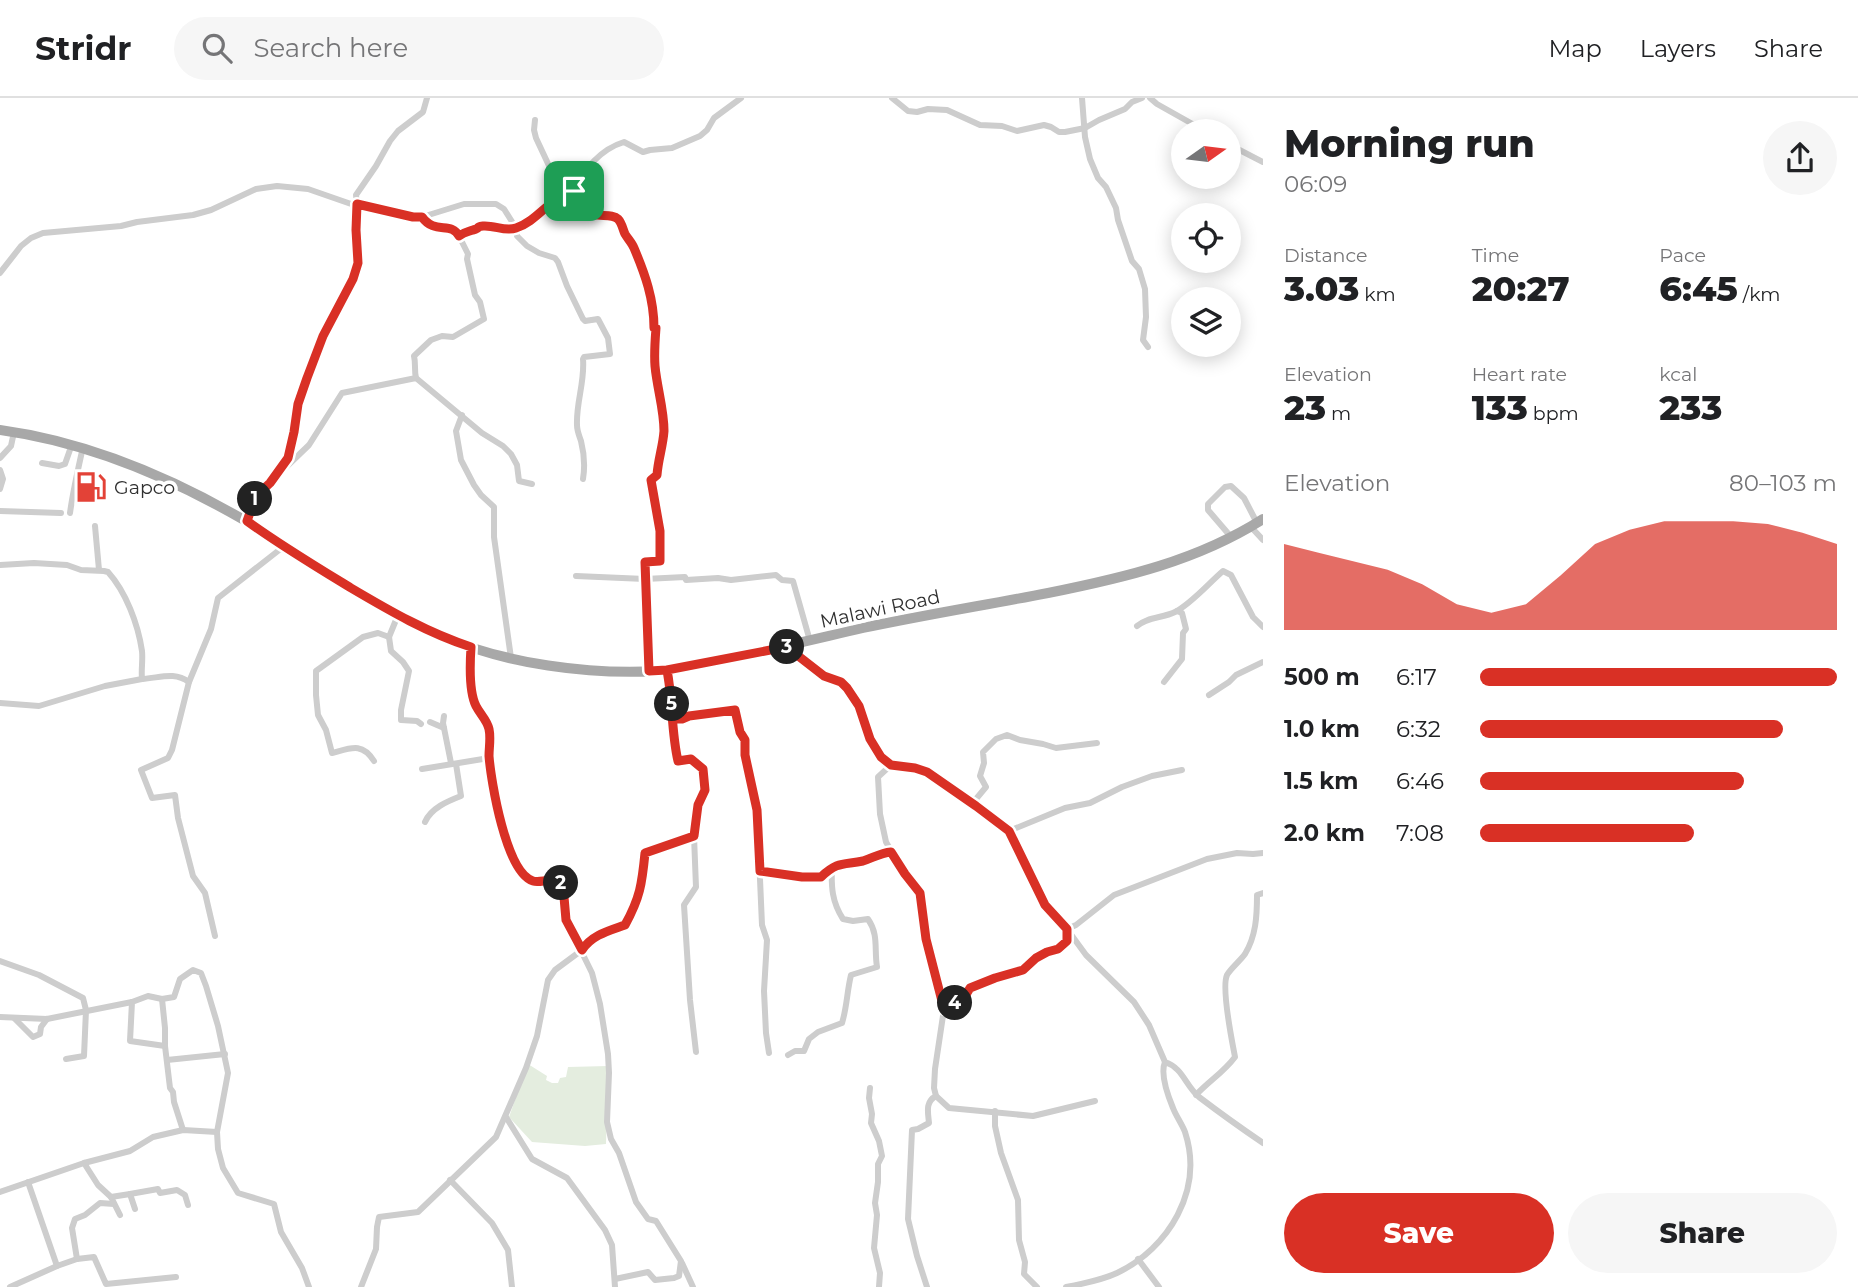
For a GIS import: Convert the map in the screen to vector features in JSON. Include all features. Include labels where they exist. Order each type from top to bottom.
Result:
[{"type":"main road","name":"Malawi Road","points":[[0,430],[83,447],[165,478],[247,521],[283,547],[398,615],[446,639],[512,658],[569,669],[667,670],[810,642],[864,628],[1084,586],[1157,568],[1214,547],[1257,523]]},
{"type":"street","points":[[270,483],[288,458],[298,404],[307,378],[323,336],[353,279],[358,263],[356,195],[398,131],[423,112],[427,98]]},
{"type":"street","points":[[574,191],[588,167],[614,145],[624,142],[643,152],[672,148],[700,136],[714,118],[741,98]]},
{"type":"street","points":[[892,98],[908,111],[947,110],[980,125],[1002,126],[1017,131],[1044,125],[1059,132],[1085,128],[1142,98]]},
{"type":"street","points":[[1082,98],[1090,159],[1116,208],[1132,261],[1139,269],[1146,289],[1143,340],[1148,347]]},
{"type":"street","points":[[1150,98],[1184,119]]},
{"type":"street","points":[[535,120],[536,138],[558,185],[565,193]]},
{"type":"street","points":[[1241,151],[1263,162]]},
{"type":"street","points":[[0,273],[21,246],[43,233],[121,226],[193,215],[268,187],[308,189],[354,205],[413,217],[422,217],[464,204],[496,204],[504,209],[516,228],[517,236],[527,246],[555,258],[561,265],[567,286],[583,319],[598,319],[608,338],[610,354],[583,359],[584,376],[579,395],[576,429],[583,449],[583,479]]},
{"type":"street","points":[[459,236],[485,226],[516,228],[534,219],[565,193],[577,191],[587,212],[594,216],[612,216],[620,220],[633,246],[653,304],[657,343],[655,366],[663,404],[664,430],[657,475],[651,480],[660,531],[660,561],[645,562],[649,671]]},
{"type":"street","points":[[422,217],[428,225],[456,230],[468,254],[475,295],[485,319],[453,337],[442,336],[423,346],[414,356],[416,378],[482,433],[512,454],[519,481],[532,484]]},
{"type":"street","points":[[247,521],[256,496],[309,445],[342,393],[416,378]]},
{"type":"street","points":[[462,415],[456,431],[461,460],[474,485],[494,507],[495,537],[512,658]]},
{"type":"street","points":[[0,458],[11,446],[14,432]]},
{"type":"street","points":[[42,463],[59,466],[65,464],[72,444]]},
{"type":"street","points":[[70,513],[83,447]]},
{"type":"street","points":[[0,470],[0,489]]},
{"type":"street","points":[[1232,538],[1208,510],[1208,504],[1225,487],[1231,486],[1244,498],[1263,540]]},
{"type":"street","points":[[0,511],[61,513]]},
{"type":"street","points":[[95,526],[99,570]]},
{"type":"street","points":[[215,936],[205,893],[194,876],[178,818],[175,795],[152,798],[141,770],[168,758],[172,750],[189,682],[211,629],[218,598],[283,547]]},
{"type":"street","points":[[0,565],[67,565],[81,570],[106,571],[111,575],[133,618],[142,650],[142,679]]},
{"type":"street","points":[[1137,625],[1177,611],[1223,571],[1231,575],[1253,617],[1263,627]]},
{"type":"street","points":[[576,576],[731,580],[776,575],[782,580],[793,581],[810,642]]},
{"type":"street","points":[[1164,682],[1182,659],[1183,633],[1186,629],[1182,613],[1177,611]]},
{"type":"street","points":[[398,615],[389,637],[390,651],[409,671],[401,720],[417,721],[421,724]]},
{"type":"street","points":[[374,761],[370,753],[359,748],[332,753],[326,730],[318,715],[316,671],[363,638],[378,634],[389,637]]},
{"type":"street","points":[[791,646],[797,655],[824,676],[841,682],[847,688],[859,706],[877,752],[891,765],[927,772],[1009,831],[1045,905],[1086,955],[1134,1002],[1149,1025],[1165,1062],[1162,1069],[1173,1109],[1185,1132],[1190,1158],[1190,1182],[1180,1214],[1156,1246],[1117,1273],[1066,1287]]},
{"type":"street","points":[[471,647],[470,668],[475,704],[485,718],[489,730],[489,758],[506,841],[513,861],[527,877],[533,881],[560,878],[566,920],[592,973],[600,1004],[609,1073],[607,1122],[611,1139],[619,1153],[636,1202],[649,1219],[656,1221],[681,1261],[693,1287]]},
{"type":"street","points":[[1209,695],[1236,675],[1263,662]]},
{"type":"street","points":[[667,670],[678,761],[691,759],[703,769],[705,790],[698,805],[694,836],[696,887],[684,905],[696,1052]]},
{"type":"street","points":[[0,703],[39,706],[105,686],[164,675],[181,676],[189,682]]},
{"type":"street","points":[[673,719],[735,710],[740,732],[745,740],[745,755],[757,810],[762,925],[767,940],[764,991],[769,1052]]},
{"type":"street","points":[[425,822],[429,814],[446,802],[461,796],[443,723],[444,716]]},
{"type":"street","points":[[430,722],[445,728]]},
{"type":"street","points":[[976,806],[976,799],[986,787],[980,776],[984,763],[983,752],[1000,736],[1012,736],[1056,748],[1097,743]]},
{"type":"street","points":[[422,769],[489,758]]},
{"type":"street","points":[[891,765],[878,777],[882,826],[891,852],[920,893],[926,939],[944,1009],[935,1069],[936,1097],[949,1108],[1033,1116],[1095,1101]]},
{"type":"street","points":[[1009,831],[1065,808],[1090,803],[1132,783],[1182,770]]},
{"type":"street","points":[[361,1287],[376,1249],[380,1217],[418,1212],[496,1137],[537,1037],[548,980],[559,966],[582,950],[596,935],[625,925],[637,904],[645,853],[694,836]]},
{"type":"street","points":[[760,871],[821,877],[832,866],[891,852]]},
{"type":"street","points":[[1067,929],[1114,895],[1224,854],[1263,853]]},
{"type":"street","points":[[788,1055],[795,1051],[804,1051],[809,1039],[817,1032],[842,1023],[851,975],[877,967],[877,937],[871,922],[869,919],[843,919],[831,887],[832,866]]},
{"type":"street","points":[[1196,1095],[1209,1081],[1226,1070],[1235,1057],[1226,1007],[1226,976],[1246,953],[1257,920],[1257,895],[1263,893]]},
{"type":"street","points":[[944,1009],[964,998],[970,988],[1023,970],[1036,958],[1058,949],[1067,941],[1067,929]]},
{"type":"street","points":[[0,961],[39,975],[83,998],[86,1010],[84,1056],[66,1059]]},
{"type":"street","points":[[0,1017],[47,1018],[132,1002],[148,996],[162,999],[173,997],[180,979],[193,970],[201,973],[212,1003],[228,1073],[218,1132],[218,1149],[223,1168],[238,1193],[274,1204],[281,1232],[302,1268],[309,1287]]},
{"type":"street","points":[[162,999],[170,1088],[183,1130]]},
{"type":"street","points":[[132,1002],[130,1041],[165,1046]]},
{"type":"street","points":[[15,1019],[33,1037],[40,1034],[47,1018]]},
{"type":"street","points":[[167,1059],[225,1054]]},
{"type":"street","points":[[1165,1062],[1174,1065],[1196,1095],[1263,1143]]},
{"type":"street","points":[[870,1088],[871,1123],[882,1156],[878,1164],[874,1240],[880,1273],[879,1287]]},
{"type":"street","points":[[927,1287],[908,1219],[908,1202],[911,1188],[912,1130],[929,1123],[927,1107],[932,1098],[936,1097]]},
{"type":"street","points":[[995,1111],[995,1126],[1001,1153],[1018,1200],[1019,1240],[1025,1262],[1024,1274],[1037,1287]]},
{"type":"street","points":[[506,1117],[532,1159],[567,1178],[593,1212],[609,1237],[615,1283],[648,1272],[655,1280],[674,1278],[679,1276],[681,1261]]},
{"type":"street","points":[[0,1192],[84,1163],[130,1151],[153,1137],[183,1130],[218,1132]]},
{"type":"street","points":[[84,1163],[98,1185],[113,1201],[120,1215]]},
{"type":"street","points":[[450,1180],[492,1223],[508,1250],[512,1287]]},
{"type":"street","points":[[28,1182],[57,1266]]},
{"type":"street","points":[[77,1259],[72,1228],[75,1219],[100,1203],[158,1189],[160,1194],[177,1189],[185,1195],[188,1205]]},
{"type":"street","points":[[130,1195],[135,1209]]},
{"type":"street","points":[[10,1287],[57,1266],[94,1257],[106,1284],[176,1277]]},
{"type":"street","points":[[1138,1259],[1159,1287]]},
{"type":"shaded area","points":[[528,1064],[547,1076],[546,1080],[552,1083],[558,1083],[560,1078],[566,1077],[568,1067],[608,1066],[606,1144],[585,1146],[532,1142],[509,1117]]},
{"type":"place","name":"Gapco","points":[[91,487]]},
{"type":"route","points":[[574,191],[565,193],[534,219],[519,227],[508,230],[485,226],[459,236],[452,228],[443,229],[428,225],[422,217],[357,204],[358,263],[353,279],[323,336],[307,378],[298,404],[288,458],[270,483],[256,496],[247,521],[283,547],[369,599],[420,627],[471,647],[470,668],[475,704],[485,718],[489,730],[489,758],[494,788],[513,861],[533,881],[560,878],[566,920],[582,950],[596,935],[625,925],[637,904],[645,853],[694,836],[698,805],[705,790],[703,769],[691,759],[678,761],[667,670],[791,646],[797,655],[824,676],[841,682],[847,688],[859,706],[870,739],[881,757],[891,765],[927,772],[1009,831],[1045,905],[1067,929],[1067,941],[1058,949],[1036,958],[1023,970],[970,988],[964,998],[944,1009],[926,939],[920,893],[891,852],[832,866],[821,877],[760,871],[757,810],[745,755],[745,740],[740,732],[735,710],[673,719],[667,670],[649,671],[645,562],[660,561],[660,531],[651,480],[657,475],[664,430],[663,404],[655,366],[657,343],[654,314],[646,278],[620,220],[612,216],[594,216],[587,212],[580,194],[574,191]]}]
